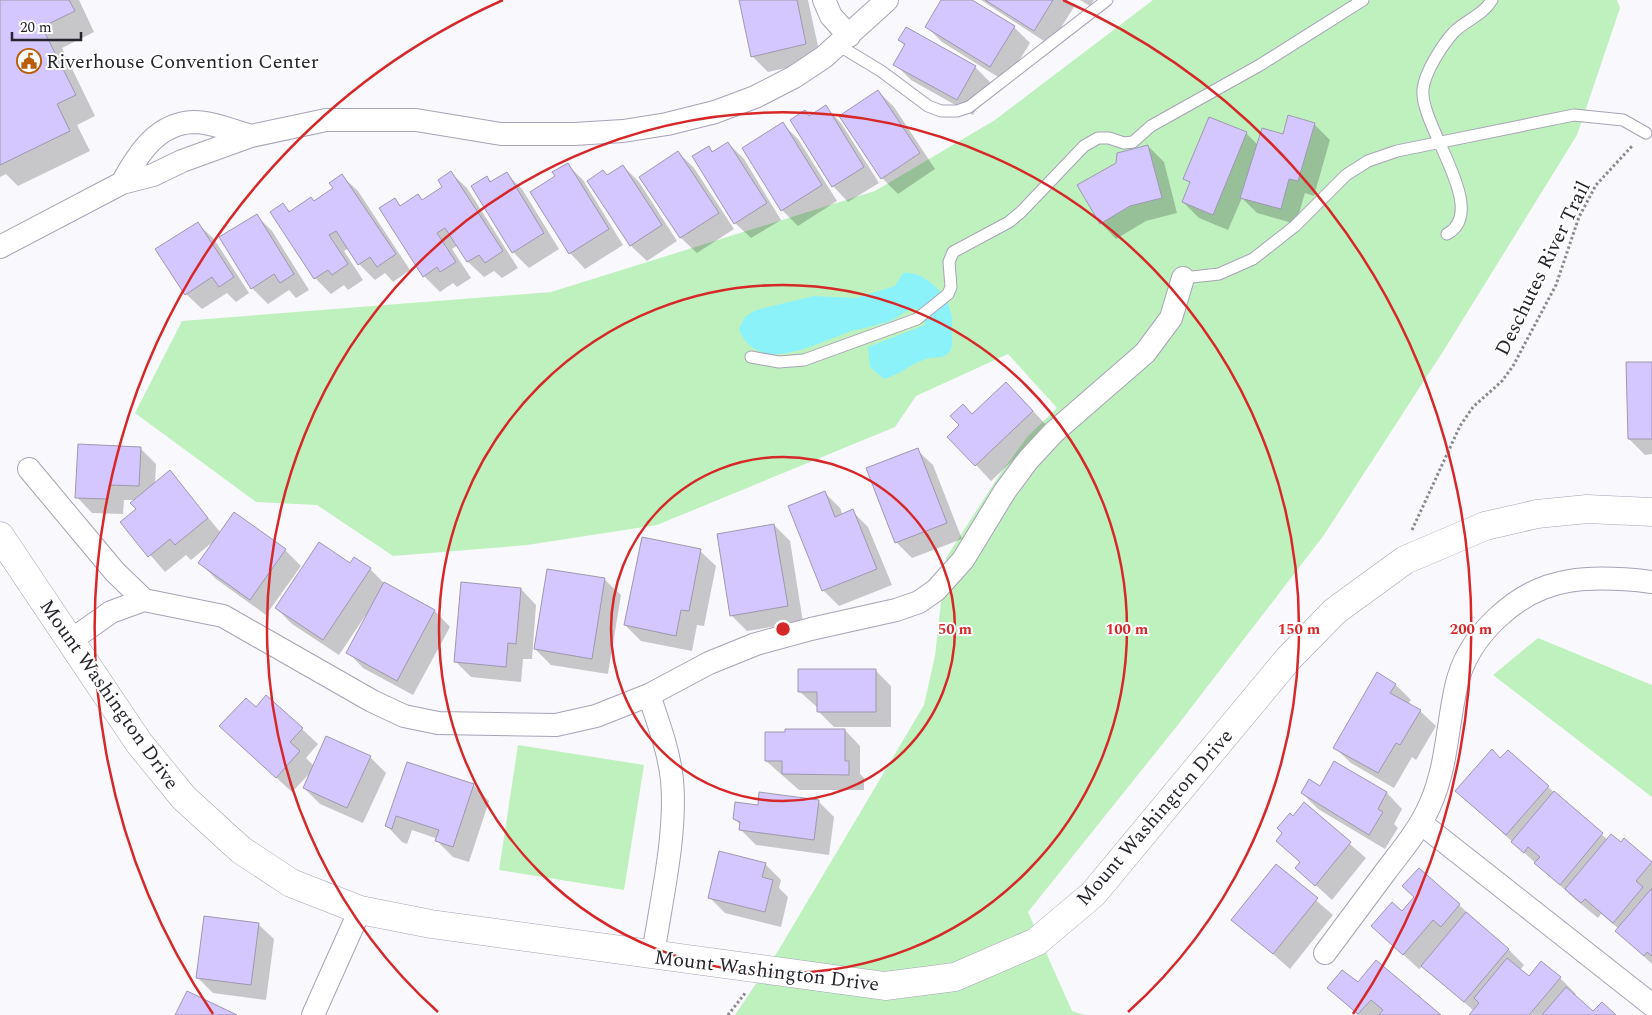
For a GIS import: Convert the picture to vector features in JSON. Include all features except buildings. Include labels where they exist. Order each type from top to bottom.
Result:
[{"type":"main road","name":"Mount Washington Drive","points":[[0,536],[139,743],[184,798],[241,850],[291,883],[360,910],[431,924],[885,986],[955,977],[1036,942],[1093,894],[1289,658],[1335,611],[1405,560],[1486,526],[1537,514],[1587,509],[1650,512]]},
{"type":"street","points":[[824,0],[843,41]]},
{"type":"street","points":[[0,247],[122,183],[153,175],[182,161],[251,136],[326,120],[416,120],[500,134],[623,131],[667,124],[715,112],[755,97],[794,77],[843,41],[887,0]]},
{"type":"street","points":[[122,183],[137,156],[155,136],[175,126],[195,122],[251,136]]},
{"type":"street","points":[[70,641],[111,612],[144,600],[223,616],[372,701],[404,716],[438,723],[556,724],[596,716],[649,695],[709,663],[756,644],[811,629],[896,610],[918,602],[936,590],[963,560],[1005,491],[1028,460],[1054,432],[1145,353],[1171,318],[1183,278]]},
{"type":"street","points":[[29,469],[115,572],[144,600]]},
{"type":"street","points":[[1325,953],[1422,824],[1439,782],[1456,686],[1464,664],[1480,635],[1503,613],[1546,587],[1569,581],[1652,582]]},
{"type":"street","points":[[649,695],[664,741],[672,779],[673,822],[653,955]]},
{"type":"street","points":[[1422,824],[1652,1005]]},
{"type":"street","points":[[313,1015],[360,910]]},
{"type":"lane","points":[[843,41],[928,106],[941,111],[957,111],[969,107],[1106,0]]},
{"type":"lane","points":[[751,357],[778,362],[804,360],[917,319],[948,294],[951,287],[948,262],[953,252],[1009,222],[1022,212],[1084,146],[1098,138],[1109,138],[1124,143],[1133,142],[1151,126],[1260,65],[1363,0]]},
{"type":"lane","points":[[1447,234],[1456,229],[1461,218],[1462,204],[1452,170],[1426,112],[1423,89],[1429,72],[1454,32],[1479,15],[1492,0]]},
{"type":"lane","points":[[1183,278],[1219,274],[1252,259],[1295,226],[1346,175],[1368,161],[1397,151],[1574,115],[1623,120],[1646,133]]},
{"type":"path","name":"Deschutes River Trail","points":[[1405,560],[1414,523],[1460,426],[1473,407],[1502,382],[1513,366],[1556,284],[1579,218],[1596,185],[1646,133]]},
{"type":"green space","points":[[1153,0],[1617,0],[1620,8],[1577,135],[1444,350],[1324,535],[1177,726],[1028,912],[1072,1011],[1085,1015],[735,1015],[778,951],[924,705],[935,656],[946,558],[1002,471],[1028,436],[1057,408],[1008,354],[916,396],[895,427],[657,525],[527,545],[393,556],[317,505],[256,502],[135,413],[182,321],[551,292],[875,191],[995,120]]},
{"type":"green space","points":[[1538,638],[1652,685],[1652,797],[1493,675]]},
{"type":"green space","points":[[518,745],[644,765],[624,890],[499,870]]},
{"type":"water","points":[[903,273],[911,273],[925,279],[938,289],[943,296],[952,316],[952,345],[948,354],[923,360],[890,377],[884,379],[870,367],[868,347],[925,325],[925,320],[916,308],[887,322],[855,330],[792,352],[775,354],[761,352],[748,344],[739,329],[745,317],[756,310],[814,296],[856,298],[895,286]]},
{"type":"place","name":"Riverhouse Convention Center","points":[[29,61]]}]
